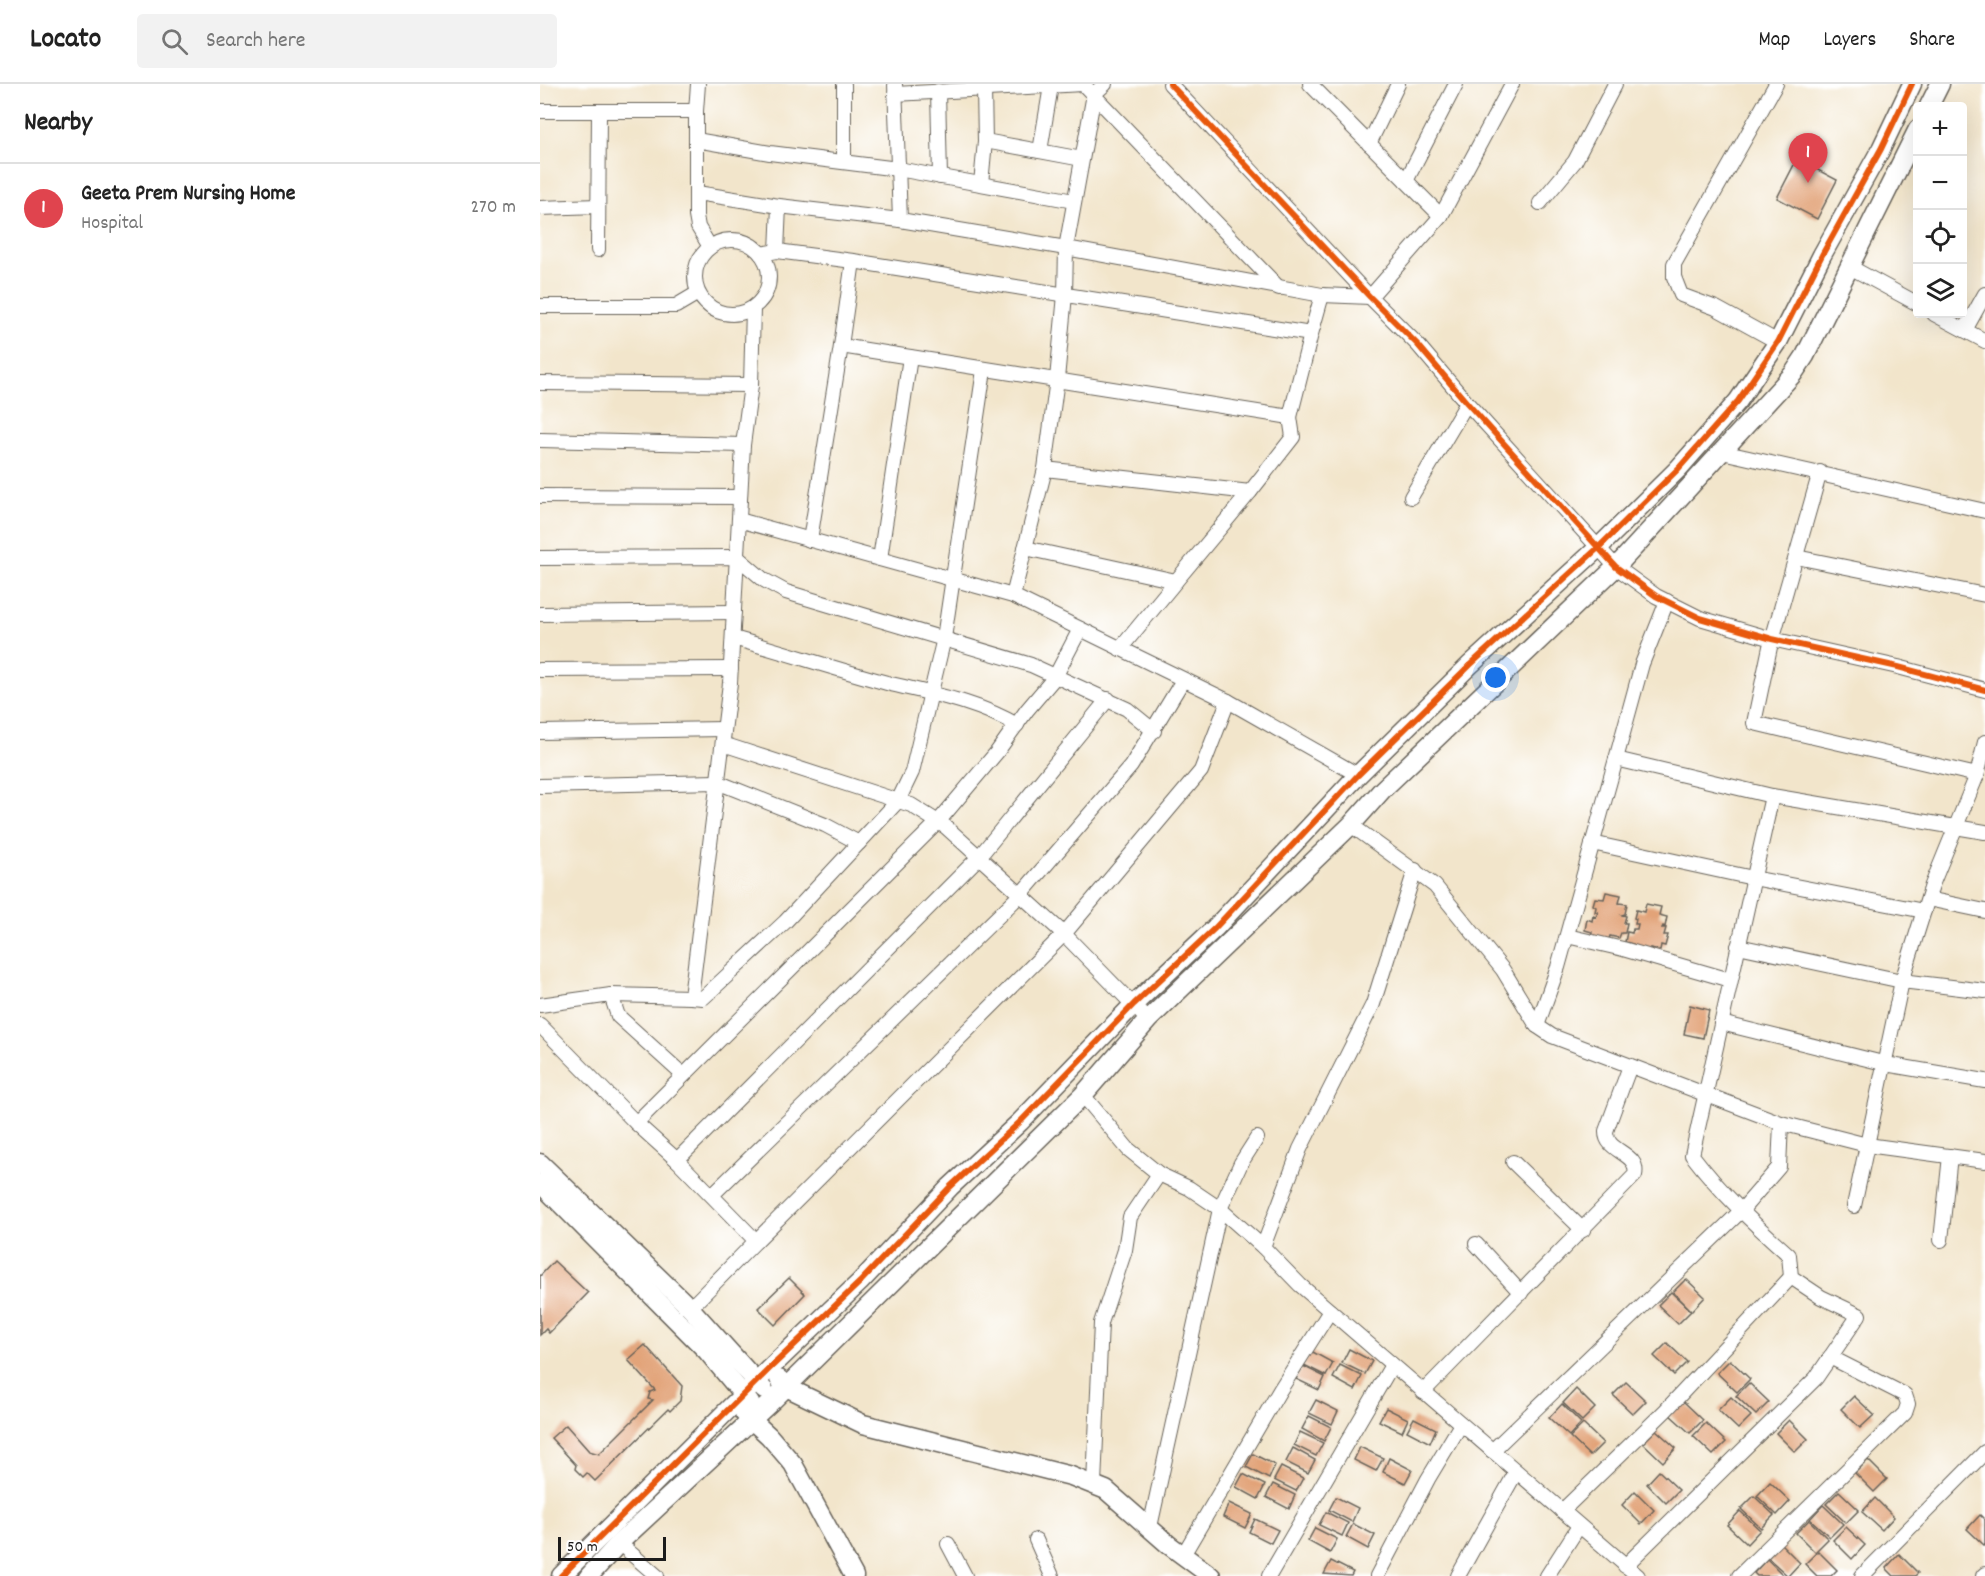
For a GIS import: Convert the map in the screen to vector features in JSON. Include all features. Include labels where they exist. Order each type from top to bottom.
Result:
[{"type":"street","points":[[698,84],[696,216],[698,227],[710,247]]},
{"type":"street","points":[[844,84],[844,162]]},
{"type":"street","points":[[900,220],[895,89],[938,91],[1083,84],[1279,288]]},
{"type":"street","points":[[1013,596],[1045,469],[1058,379],[1065,295],[1066,248],[1094,94],[1104,84]]},
{"type":"street","points":[[1170,84],[1418,345],[1467,403],[1616,567],[1667,601],[1700,618],[1772,639],[1898,667],[1985,690]]},
{"type":"street","points":[[1310,84],[1441,216]]},
{"type":"street","points":[[1369,144],[1398,84]]},
{"type":"street","points":[[1406,181],[1456,84]]},
{"type":"street","points":[[1370,297],[1441,216],[1512,84]]},
{"type":"street","points":[[1540,203],[1575,161],[1615,84]]},
{"type":"street","points":[[1776,84],[1674,264],[1674,277],[1681,295],[1716,308],[1778,342]]},
{"type":"street","points":[[561,1576],[762,1375],[860,1282],[950,1187],[1020,1122],[1134,1004],[1215,928],[1359,775],[1470,665],[1598,548],[1678,469],[1738,401],[1778,342],[1822,255],[1881,148],[1912,84]]},
{"type":"street","points":[[1931,102],[1940,84]]},
{"type":"street","points":[[1040,151],[1051,86]]},
{"type":"street","points":[[981,184],[986,141],[984,89]]},
{"type":"street","points":[[938,91],[940,177]]},
{"type":"street","points":[[540,111],[696,111]]},
{"type":"street","points":[[598,250],[599,111]]},
{"type":"street","points":[[590,1576],[619,1543],[773,1400],[1083,1095],[1148,1020],[1351,825],[1383,789],[1616,567],[1773,398],[1805,356],[1913,137]]},
{"type":"street","points":[[696,140],[770,153],[898,169],[1074,201]]},
{"type":"street","points":[[986,141],[1082,159]]},
{"type":"street","points":[[697,193],[779,206],[900,220],[1322,295],[1370,297]]},
{"type":"street","points":[[777,251],[779,206]]},
{"type":"street","points":[[540,208],[598,207]]},
{"type":"street","points":[[735,240],[747,243],[761,254],[768,272],[768,284],[764,296],[753,308],[734,314],[722,312],[711,308],[698,293],[695,277],[696,265],[710,247],[722,241],[735,240]]},
{"type":"street","points":[[761,254],[777,251],[853,261],[1311,334]]},
{"type":"street","points":[[810,540],[853,261]]},
{"type":"street","points":[[1848,266],[1913,302]]},
{"type":"street","points":[[540,306],[676,306],[698,293]]},
{"type":"street","points":[[1965,330],[1985,294]]},
{"type":"street","points":[[1120,649],[1293,437],[1290,417],[1322,295]]},
{"type":"street","points":[[691,997],[731,669],[743,445],[751,386],[753,308]]},
{"type":"street","points":[[1942,318],[1985,341]]},
{"type":"street","points":[[841,345],[1290,417]]},
{"type":"street","points":[[880,559],[910,357]]},
{"type":"street","points":[[540,1005],[611,996],[703,998],[785,922],[898,801],[912,772],[944,638],[984,369]]},
{"type":"street","points":[[540,383],[751,386]]},
{"type":"street","points":[[1411,497],[1467,403]]},
{"type":"street","points":[[540,440],[743,445]]},
{"type":"street","points":[[1722,452],[1820,472],[1985,511]]},
{"type":"street","points":[[1045,469],[1250,492]]},
{"type":"street","points":[[1820,472],[1772,639],[1754,723],[1977,775]]},
{"type":"street","points":[[540,496],[740,497]]},
{"type":"street","points":[[739,520],[1013,596],[1228,701],[1359,775]]},
{"type":"street","points":[[1025,548],[1176,581]]},
{"type":"street","points":[[540,558],[737,557],[764,580],[786,592],[1031,665],[1127,709],[1154,731]]},
{"type":"street","points":[[1796,557],[1985,595]]},
{"type":"street","points":[[1537,1026],[1567,936],[1642,664],[1667,601]]},
{"type":"street","points":[[540,614],[734,612]]},
{"type":"street","points":[[636,1123],[682,1074],[938,822],[997,752],[1055,676],[1080,629]]},
{"type":"street","points":[[733,638],[888,683],[931,692],[997,713],[1017,725]]},
{"type":"street","points":[[540,670],[731,669]]},
{"type":"street","points":[[712,1195],[1021,894],[1131,766],[1184,680]]},
{"type":"street","points":[[677,1160],[979,857],[1108,699]]},
{"type":"street","points":[[690,1308],[1064,934],[1201,771],[1228,701]]},
{"type":"street","points":[[540,732],[724,729]]},
{"type":"street","points":[[1854,1206],[1902,981],[1926,905],[1977,775],[1985,742]]},
{"type":"street","points":[[723,744],[911,805],[938,822],[1064,934],[1148,1020]]},
{"type":"street","points":[[1616,759],[1772,796],[1985,832]]},
{"type":"street","points":[[540,786],[717,782],[825,825],[859,843]]},
{"type":"street","points":[[1562,1511],[1665,1411],[1791,1277],[1789,1255],[1740,1212],[1692,1155],[1772,796]]},
{"type":"street","points":[[1351,825],[1435,886],[1503,970],[1537,1026],[1552,1036],[1781,1123],[1867,1145],[1985,1161]]},
{"type":"street","points":[[1592,843],[1753,878],[1926,905],[1985,911]]},
{"type":"street","points":[[1263,1247],[1300,1149],[1373,1004],[1415,870]]},
{"type":"street","points":[[1567,936],[1623,949],[1730,980]]},
{"type":"street","points":[[1738,946],[1902,981],[1985,992]]},
{"type":"street","points":[[611,996],[618,1016],[682,1074]]},
{"type":"street","points":[[1721,1023],[1884,1064],[1985,1081]]},
{"type":"street","points":[[540,1025],[756,1241]]},
{"type":"street","points":[[1423,1392],[1635,1175],[1637,1167],[1635,1162],[1610,1144],[1606,1138],[1606,1131],[1630,1066]]},
{"type":"street","points":[[1083,1095],[1128,1149],[1159,1174],[1189,1188],[1220,1209],[1263,1247],[1300,1285],[1637,1576]]},
{"type":"street","points":[[1492,1451],[1740,1212],[1779,1167],[1781,1123]]},
{"type":"street","points":[[1150,1527],[1220,1209],[1241,1163],[1257,1138]]},
{"type":"street","points":[[1941,1240],[1950,1156]]},
{"type":"street","points":[[1513,1162],[1583,1230]]},
{"type":"street","points":[[540,1163],[762,1375],[863,1424],[1004,1458],[1094,1484],[1106,1490],[1211,1576]]},
{"type":"street","points":[[1094,1484],[1101,1323],[1125,1250],[1130,1216],[1159,1174]]},
{"type":"street","points":[[540,1183],[707,1351],[738,1399],[793,1464],[854,1576]]},
{"type":"street","points":[[1476,1244],[1521,1293]]},
{"type":"street","points":[[1625,1566],[1816,1378],[1859,1315],[1821,1297],[1791,1277]]},
{"type":"street","points":[[1183,1555],[1280,1390],[1330,1311]]},
{"type":"street","points":[[1739,1576],[1905,1413],[1908,1404],[1905,1395],[1830,1358]]},
{"type":"street","points":[[1269,1576],[1392,1365]]},
{"type":"street","points":[[762,1375],[773,1400]]},
{"type":"street","points":[[1377,1576],[1428,1479],[1461,1424]]},
{"type":"street","points":[[1862,1576],[1984,1456]]},
{"type":"street","points":[[1458,1576],[1516,1472]]},
{"type":"street","points":[[1547,1576],[1579,1526]]},
{"type":"street","points":[[1036,1540],[1052,1576]]},
{"type":"street","points":[[619,1543],[657,1576]]},
{"type":"street","points":[[948,1544],[965,1576]]},
{"type":"building","points":[[1797,159],[1837,180],[1817,219],[1777,198]]},
{"type":"building","points":[[1606,892],[1621,895],[1619,903],[1627,904],[1625,914],[1622,915],[1626,916],[1625,933],[1621,933],[1619,938],[1610,936],[1608,942],[1591,938],[1592,932],[1585,930],[1587,919],[1592,921],[1593,916],[1596,917],[1598,912],[1595,912],[1596,907],[1593,905],[1595,898],[1604,899]]},
{"type":"building","points":[[1646,904],[1661,907],[1659,915],[1667,917],[1665,927],[1662,928],[1666,928],[1664,935],[1668,935],[1665,946],[1661,945],[1660,950],[1650,948],[1649,954],[1631,950],[1633,944],[1625,942],[1627,932],[1632,933],[1633,929],[1637,929],[1638,924],[1635,924],[1636,919],[1634,918],[1636,910],[1644,912]]},
{"type":"building","points":[[1690,1005],[1709,1010],[1703,1038],[1684,1034]]},
{"type":"building","points":[[554,1261],[588,1293],[549,1333],[546,1329],[540,1335],[540,1276]]},
{"type":"building","points":[[789,1278],[805,1294],[775,1325],[758,1308]]},
{"type":"building","points":[[1686,1279],[1705,1297],[1692,1311],[1673,1292]]},
{"type":"building","points":[[1671,1292],[1691,1311],[1678,1324],[1658,1305]]},
{"type":"building","points":[[1667,1343],[1687,1362],[1674,1375],[1654,1356]]},
{"type":"building","points":[[645,1345],[682,1386],[680,1401],[670,1411],[668,1409],[595,1481],[587,1473],[583,1477],[575,1469],[576,1465],[551,1438],[566,1425],[589,1451],[599,1454],[653,1400],[648,1399],[650,1392],[655,1390],[628,1360]]},
{"type":"building","points":[[1349,1349],[1372,1361],[1365,1374],[1342,1363]]},
{"type":"building","points":[[1311,1351],[1333,1363],[1326,1376],[1304,1365]]},
{"type":"building","points":[[1730,1360],[1750,1379],[1737,1392],[1717,1373]]},
{"type":"building","points":[[1340,1365],[1362,1376],[1355,1390],[1333,1378]]},
{"type":"building","points":[[1303,1366],[1325,1377],[1319,1390],[1296,1379]]},
{"type":"building","points":[[1626,1382],[1646,1401],[1633,1414],[1613,1395]]},
{"type":"building","points":[[1749,1383],[1769,1402],[1756,1415],[1736,1396]]},
{"type":"building","points":[[1576,1389],[1595,1408],[1582,1421],[1563,1403]]},
{"type":"building","points":[[1854,1396],[1874,1415],[1860,1428],[1841,1409]]},
{"type":"building","points":[[1731,1397],[1751,1416],[1738,1429],[1718,1410]]},
{"type":"building","points":[[1316,1400],[1338,1411],[1332,1424],[1309,1413]]},
{"type":"building","points":[[1683,1401],[1703,1420],[1690,1433],[1670,1415]]},
{"type":"building","points":[[1562,1404],[1581,1423],[1569,1436],[1549,1418]]},
{"type":"building","points":[[1386,1408],[1408,1419],[1402,1432],[1379,1421]]},
{"type":"building","points":[[1309,1416],[1331,1427],[1324,1441],[1302,1429]]},
{"type":"building","points":[[1414,1418],[1436,1429],[1430,1443],[1407,1431]]},
{"type":"building","points":[[1789,1420],[1808,1439],[1795,1452],[1776,1433]]},
{"type":"building","points":[[1706,1423],[1726,1442],[1713,1455],[1693,1436]]},
{"type":"building","points":[[1583,1424],[1603,1443],[1590,1456],[1570,1437]]},
{"type":"building","points":[[1656,1430],[1676,1448],[1663,1462],[1643,1443]]},
{"type":"building","points":[[1300,1432],[1323,1443],[1316,1456],[1294,1445]]},
{"type":"building","points":[[1360,1447],[1383,1458],[1376,1471],[1354,1460]]},
{"type":"building","points":[[1293,1448],[1315,1460],[1308,1473],[1286,1462]]},
{"type":"building","points":[[1253,1454],[1275,1465],[1269,1479],[1246,1467]]},
{"type":"building","points":[[1389,1458],[1412,1470],[1405,1483],[1383,1472]]},
{"type":"building","points":[[1868,1460],[1887,1479],[1874,1492],[1855,1473]]},
{"type":"building","points":[[1281,1467],[1303,1478],[1296,1491],[1274,1480]]},
{"type":"building","points":[[1659,1471],[1679,1490],[1666,1503],[1647,1484]]},
{"type":"building","points":[[1243,1474],[1265,1485],[1258,1499],[1236,1487]]},
{"type":"building","points":[[1770,1482],[1790,1501],[1777,1515],[1757,1496]]},
{"type":"building","points":[[1273,1484],[1295,1495],[1289,1509],[1266,1497]]},
{"type":"building","points":[[1635,1491],[1654,1510],[1641,1524],[1622,1505]]},
{"type":"building","points":[[1839,1491],[1859,1510],[1846,1523],[1826,1504]]},
{"type":"building","points":[[1754,1496],[1774,1515],[1761,1528],[1741,1509]]},
{"type":"building","points":[[1336,1497],[1358,1508],[1352,1522],[1329,1510]]},
{"type":"building","points":[[1875,1498],[1894,1517],[1882,1530],[1862,1512]]},
{"type":"building","points":[[1229,1503],[1252,1514],[1245,1528],[1223,1517]]},
{"type":"building","points":[[1823,1505],[1843,1524],[1830,1537],[1810,1519]]},
{"type":"building","points":[[1740,1511],[1760,1530],[1747,1544],[1727,1525]]},
{"type":"building","points":[[1326,1512],[1348,1523],[1342,1536],[1319,1525]]},
{"type":"building","points":[[1980,1515],[1985,1520],[1985,1546],[1967,1529]]},
{"type":"building","points":[[1255,1519],[1278,1530],[1271,1543],[1249,1532]]},
{"type":"building","points":[[1809,1520],[1828,1539],[1815,1552],[1796,1533]]},
{"type":"building","points":[[1353,1524],[1375,1535],[1368,1549],[1346,1537]]},
{"type":"building","points":[[1846,1527],[1865,1545],[1852,1559],[1833,1540]]},
{"type":"building","points":[[1315,1528],[1337,1539],[1330,1553],[1308,1541]]},
{"type":"building","points":[[1781,1544],[1800,1563],[1788,1576],[1768,1558]]},
{"type":"building","points":[[1818,1551],[1837,1570],[1831,1576],[1817,1576],[1805,1564]]},
{"type":"building","points":[[1899,1554],[1918,1573],[1915,1576],[1894,1576],[1886,1568]]},
{"type":"building","points":[[1767,1559],[1784,1576],[1757,1576],[1754,1573]]},
{"type":"building","points":[[1331,1561],[1353,1572],[1351,1576],[1324,1574]]},
{"type":"cycle path","points":[[1170,84],[1418,345],[1467,403],[1616,567],[1656,596],[1700,618],[1772,639],[1898,667],[1985,690]]},
{"type":"cycle path","points":[[561,1576],[860,1282],[950,1187],[1020,1122],[1134,1004],[1215,928],[1358,775],[1470,665],[1598,548],[1678,469],[1738,401],[1778,342],[1822,255],[1881,149],[1912,84]]},
{"type":"place","name":"Geeta Prem Nursing Home","points":[[1808,183]]}]
